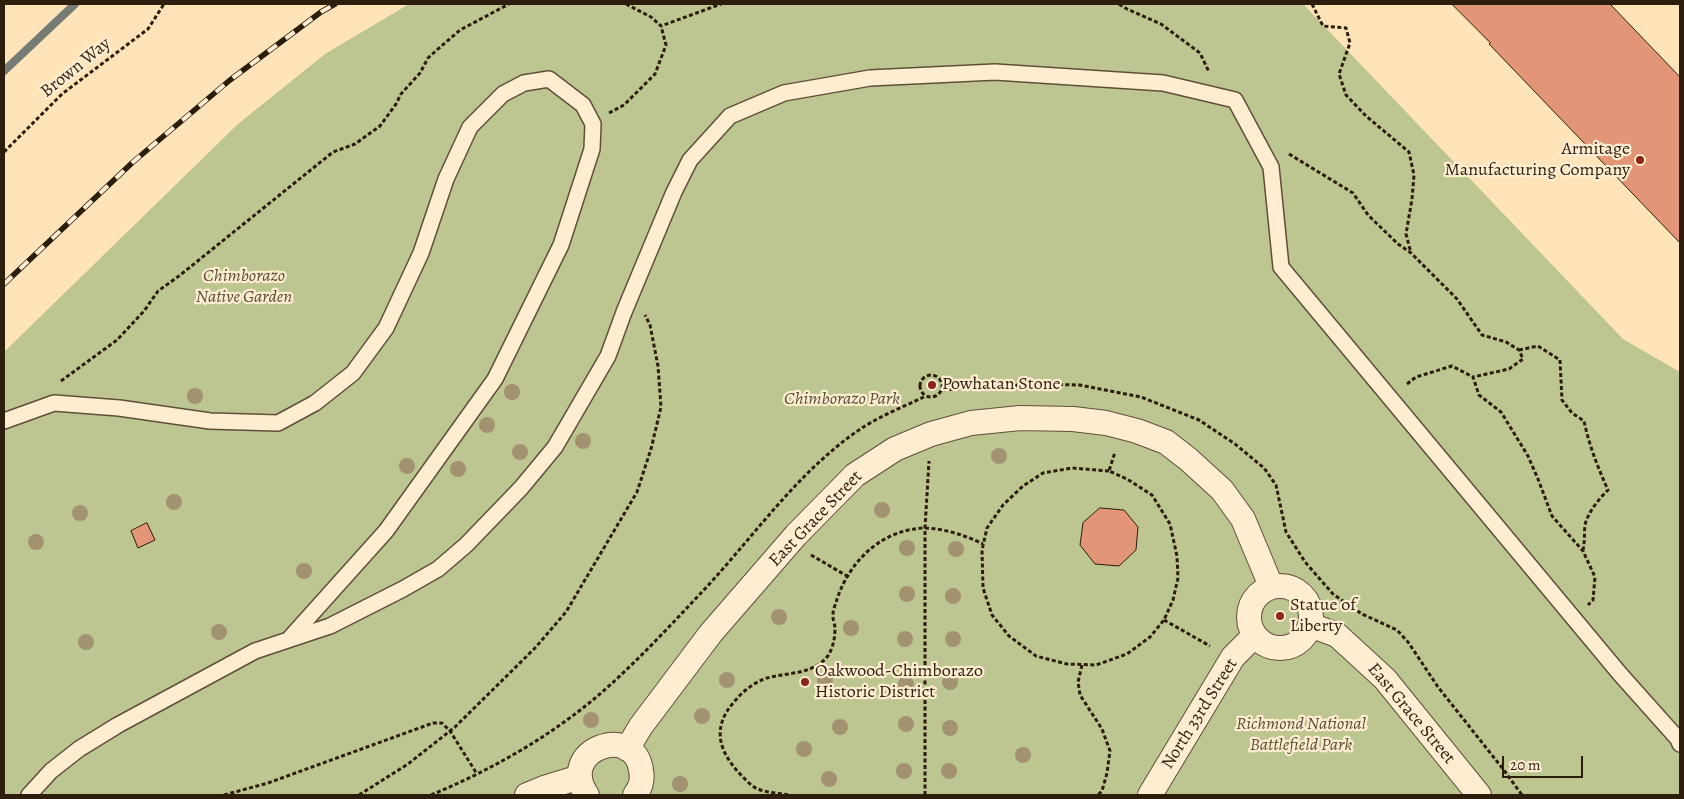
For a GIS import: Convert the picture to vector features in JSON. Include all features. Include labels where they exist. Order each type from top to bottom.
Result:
[{"type":"street","name":"East Grace Street","points":[[627,749],[640,726],[711,633],[796,535],[855,475],[895,449],[931,434],[971,422],[1020,418],[1073,419],[1106,423],[1137,431],[1166,442],[1222,490],[1238,511],[1272,586]]},
{"type":"street","points":[[1272,586],[1288,586],[1302,594],[1310,608],[1310,625],[1297,644],[1282,649],[1266,646],[1254,636],[1248,622],[1250,607],[1258,594],[1272,586]]},
{"type":"street","name":"East Grace Street","points":[[1310,625],[1337,635],[1385,679],[1479,795]]},
{"type":"street","name":"North 33rd Street","points":[[1150,795],[1233,657],[1254,636]]},
{"type":"street","points":[[527,795],[544,788],[584,786],[584,761],[596,748],[612,744],[627,749],[638,759],[642,772],[641,785],[635,795]]},
{"type":"lane","points":[[29,795],[51,771],[72,754],[118,725],[255,651],[330,626],[403,589],[438,569],[478,534],[521,488],[555,447],[608,356],[674,192],[690,160],[730,116],[784,93],[870,78],[995,72],[1163,83],[1236,100],[1271,167],[1282,266],[1680,744]]},
{"type":"lane","points":[[4,421],[54,403],[119,408],[210,421],[278,423],[315,403],[353,373],[386,328],[421,254],[446,179],[470,127],[503,94],[524,83],[549,79],[583,105],[593,124],[592,150],[561,245],[495,379],[386,531],[289,639]]},
{"type":"path","name":"Brown Way","points":[[4,152],[62,94],[148,29],[164,4]]},
{"type":"path","points":[[56,385],[117,340],[144,311],[158,291],[180,276],[333,152],[355,144],[380,126],[401,94],[420,73],[428,58],[460,30],[509,4]]},
{"type":"path","points":[[593,124],[624,105],[656,74],[666,45],[661,26],[651,17],[626,4]]},
{"type":"path","points":[[661,26],[721,4]]},
{"type":"path","points":[[1119,4],[1161,24],[1200,53],[1220,97]]},
{"type":"path","points":[[1312,4],[1323,26],[1346,28],[1350,42],[1339,74],[1346,95],[1366,116],[1409,152],[1414,175],[1406,234],[1411,253]]},
{"type":"path","points":[[1258,143],[1292,155],[1353,193],[1368,215],[1398,244],[1411,253],[1457,299],[1482,335],[1506,342],[1519,350],[1523,359],[1509,369],[1474,377],[1452,366],[1416,377],[1390,396]]},
{"type":"path","points":[[359,795],[408,764],[450,731],[535,648],[566,612],[637,492],[651,449],[660,407],[658,366],[650,325],[634,289]]},
{"type":"path","points":[[1519,350],[1538,346],[1560,360],[1562,400],[1572,413],[1584,421],[1587,436],[1608,490],[1598,500],[1586,524],[1583,551]]},
{"type":"path","points":[[431,795],[477,774],[510,756],[559,725],[594,699],[645,652],[703,591],[801,480],[824,457],[857,431],[926,396],[934,398],[938,396],[942,390],[942,382],[938,376],[931,374],[922,380],[920,388],[926,396]]},
{"type":"path","points":[[1474,377],[1479,395],[1500,412],[1528,456],[1552,516],[1583,551],[1595,577],[1593,600],[1574,618]]},
{"type":"path","points":[[1109,471],[1116,450]]},
{"type":"path","points":[[926,795],[924,528],[930,456]]},
{"type":"path","points":[[1072,468],[1109,471],[1127,479],[1152,495],[1170,524],[1177,556],[1178,578],[1173,600],[1164,620],[1150,637],[1127,654],[1096,665],[1067,664],[1036,656],[1009,636],[992,615],[983,588],[983,544],[987,528],[1002,505],[1023,486],[1043,473],[1072,468]]},
{"type":"path","points":[[788,795],[758,789],[733,767],[721,745],[720,732],[724,718],[732,704],[745,690],[763,680],[802,672],[815,666],[827,657],[833,645],[835,628],[833,614],[841,588],[850,570],[879,542],[893,534],[914,528],[924,528],[952,532],[983,544]]},
{"type":"path","points":[[808,553],[847,576]]},
{"type":"path","points":[[1164,620],[1207,645]]},
{"type":"path","points":[[1082,665],[1078,682],[1080,695],[1102,728],[1110,751],[1102,791],[1098,795]]},
{"type":"path","points":[[224,795],[268,783],[433,723],[442,723],[450,731],[477,774]]},
{"type":"green space","name":"Chimborazo Park","points":[[409,4],[1303,4],[1623,339],[1680,372],[1680,795],[4,795],[4,352],[238,124],[325,54]]},
{"type":"building","name":"Armitage Manufacturing Company","points":[[1452,4],[1610,4],[1680,77],[1680,243],[1489,44]]},
{"type":"building","points":[[1100,508],[1124,510],[1138,527],[1136,550],[1119,566],[1095,564],[1080,545],[1083,523]]},
{"type":"building","points":[[147,523],[155,540],[138,548],[131,531]]},
{"type":"waterway","points":[[4,71],[75,4]]},
{"type":"railway","points":[[4,284],[133,162],[230,80],[321,12],[335,4]]},
{"type":"place","name":"Armitage Manufacturing Company","points":[[1640,160]]},
{"type":"place","name":"Powhatan Stone","points":[[932,385]]},
{"type":"place","name":"Statue of Liberty","points":[[1280,616]]},
{"type":"place","name":"Oakwood-Chimborazo Historic District","points":[[805,682]]},
{"type":"park label","name":"Chimborazo Native Garden","points":[[244,287]]},
{"type":"park label","name":"Richmond National Battlefield Park","points":[[1301,735]]}]
